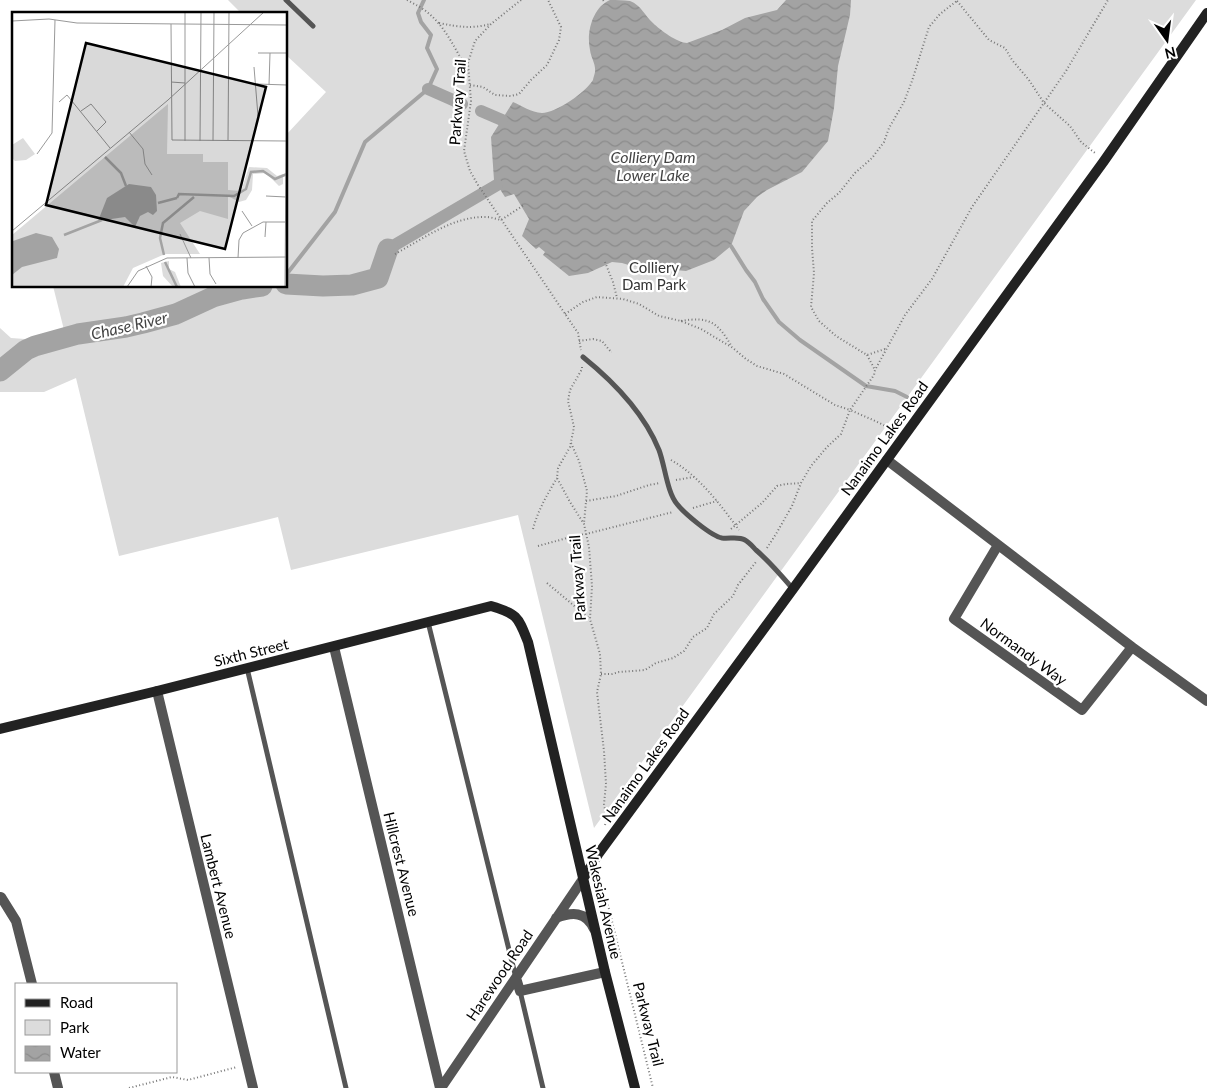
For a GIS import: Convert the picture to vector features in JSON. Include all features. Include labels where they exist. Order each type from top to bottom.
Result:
[{"type":"street","name":"Nanaimo Lakes Road","points":[[583,878],[592,863],[1104,161],[1207,13]]},
{"type":"street","points":[[887,460],[1132,647],[1207,701]]},
{"type":"street","name":"Normandy Way","points":[[998,545],[954,618],[1082,710],[1132,647]]},
{"type":"street","name":"Sixth Street","points":[[0,729],[491,606],[508,612]]},
{"type":"street","name":"Wakesiah Avenue","points":[[508,612],[519,620],[528,642],[605,972],[635,1088]]},
{"type":"street","name":"Hillcrest Avenue","points":[[334,646],[441,1088]]},
{"type":"street","name":"Lambert Avenue","points":[[156,691],[253,1088]]},
{"type":"street","name":"Harewood Road","points":[[441,1088],[583,878]]},
{"type":"street","points":[[1,897],[16,921],[32,983]]},
{"type":"street","points":[[556,918],[570,914],[579,914],[589,920],[595,930]]},
{"type":"street","points":[[516,978],[520,990],[605,972]]},
{"type":"street","points":[[54,1073],[58,1088]]},
{"type":"lane","points":[[286,0],[313,26]]},
{"type":"lane","points":[[583,357],[605,375],[640,416],[660,454],[670,492],[676,504],[708,531],[721,538],[746,540],[772,564],[793,589]]},
{"type":"lane","points":[[428,621],[516,978]]},
{"type":"lane","points":[[247,668],[346,1088]]},
{"type":"lane","points":[[520,990],[543,1088]]},
{"type":"path","points":[[407,0],[427,12],[439,23],[469,73]]},
{"type":"path","name":"Parkway Trail","points":[[520,0],[475,41],[468,63],[471,101],[464,151],[470,171],[478,185],[578,334],[583,357]]},
{"type":"path","points":[[470,85],[482,87],[495,96],[519,94],[548,65],[559,40],[561,27],[548,0]]},
{"type":"path","points":[[875,370],[867,355],[836,336],[819,321],[811,307],[814,273],[812,221],[827,202],[839,193],[855,173],[872,158],[884,142],[889,128],[904,102],[929,27],[940,14],[958,0],[989,40],[1005,48],[1044,103],[1070,126],[1081,142],[1104,161]]},
{"type":"path","points":[[565,314],[583,302],[597,297],[623,299],[639,304],[660,316],[682,321],[701,329],[757,366],[784,374],[835,405],[850,410],[874,375],[905,315],[932,279],[972,207],[1066,71],[1108,0]]},
{"type":"path","points":[[439,23],[463,27],[492,24]]},
{"type":"path","points":[[395,254],[451,223],[468,218],[486,217],[501,220],[524,205]]},
{"type":"path","points":[[605,262],[617,298]]},
{"type":"path","points":[[682,321],[694,319],[710,322],[722,330],[732,348]]},
{"type":"path","points":[[579,341],[593,339],[602,341],[612,352]]},
{"type":"path","points":[[867,355],[886,349]]},
{"type":"path","points":[[533,529],[541,505],[557,478],[558,468],[570,447],[574,427],[568,401],[570,390],[582,369],[583,357]]},
{"type":"path","points":[[571,443],[579,461],[587,491],[584,524]]},
{"type":"path","points":[[660,454],[679,464],[707,489],[746,540]]},
{"type":"path","points":[[586,501],[616,496],[649,485],[694,477]]},
{"type":"path","name":"Parkway Trail","points":[[557,478],[584,524],[589,547],[592,586],[590,619],[600,654],[601,674],[597,692],[606,784],[604,804],[607,820],[604,827]]},
{"type":"path","points":[[721,538],[762,503],[777,486],[801,483]]},
{"type":"path","points":[[689,508],[717,502]]},
{"type":"path","points":[[538,546],[680,511]]},
{"type":"path","points":[[547,583],[590,619]]},
{"type":"path","name":"Parkway Trail","points":[[592,863],[595,876],[602,887],[610,909],[653,1088]]},
{"type":"path","points":[[129,1088],[172,1078],[188,1080],[247,1065]]},
{"type":"green space","name":"Colliery Dam Park","points":[[228,0],[1196,0],[594,828],[518,515],[291,570],[278,517],[119,556],[76,378],[44,392],[0,392],[0,328],[11,338],[67,342],[54,288],[288,288],[288,133],[326,92],[288,57],[288,12],[240,12]]},
{"type":"water","name":"Colliery Dam Lower Lake","points":[[610,0],[634,3],[660,29],[674,39],[687,43],[722,30],[745,18],[777,10],[786,0],[851,0],[850,15],[838,66],[834,108],[828,141],[802,172],[767,190],[757,197],[744,211],[731,246],[714,260],[686,271],[632,266],[612,262],[588,273],[569,276],[543,255],[545,252],[539,247],[536,249],[522,236],[529,219],[514,194],[505,197],[494,180],[491,137],[513,102],[534,111],[548,112],[570,101],[593,80],[595,69],[589,43],[590,28],[599,8]]},
{"type":"waterway","points":[[288,272],[335,212],[365,142],[428,89],[437,69],[427,48],[431,35],[421,22],[418,13],[424,0]]},
{"type":"waterway","points":[[428,89],[462,104]]},
{"type":"waterway","points":[[481,111],[502,120]]},
{"type":"waterway","name":"Chase River","points":[[388,249],[497,185]]},
{"type":"waterway","points":[[731,246],[779,322],[800,340],[866,386],[895,391],[907,397]]},
{"type":"waterway","name":"Chase River","points":[[288,284],[352,285],[378,278],[388,249]]},
{"type":"waterway","name":"Chase River","points":[[0,371],[26,350],[35,346],[78,334],[143,323],[176,314],[213,297],[249,288]]}]
